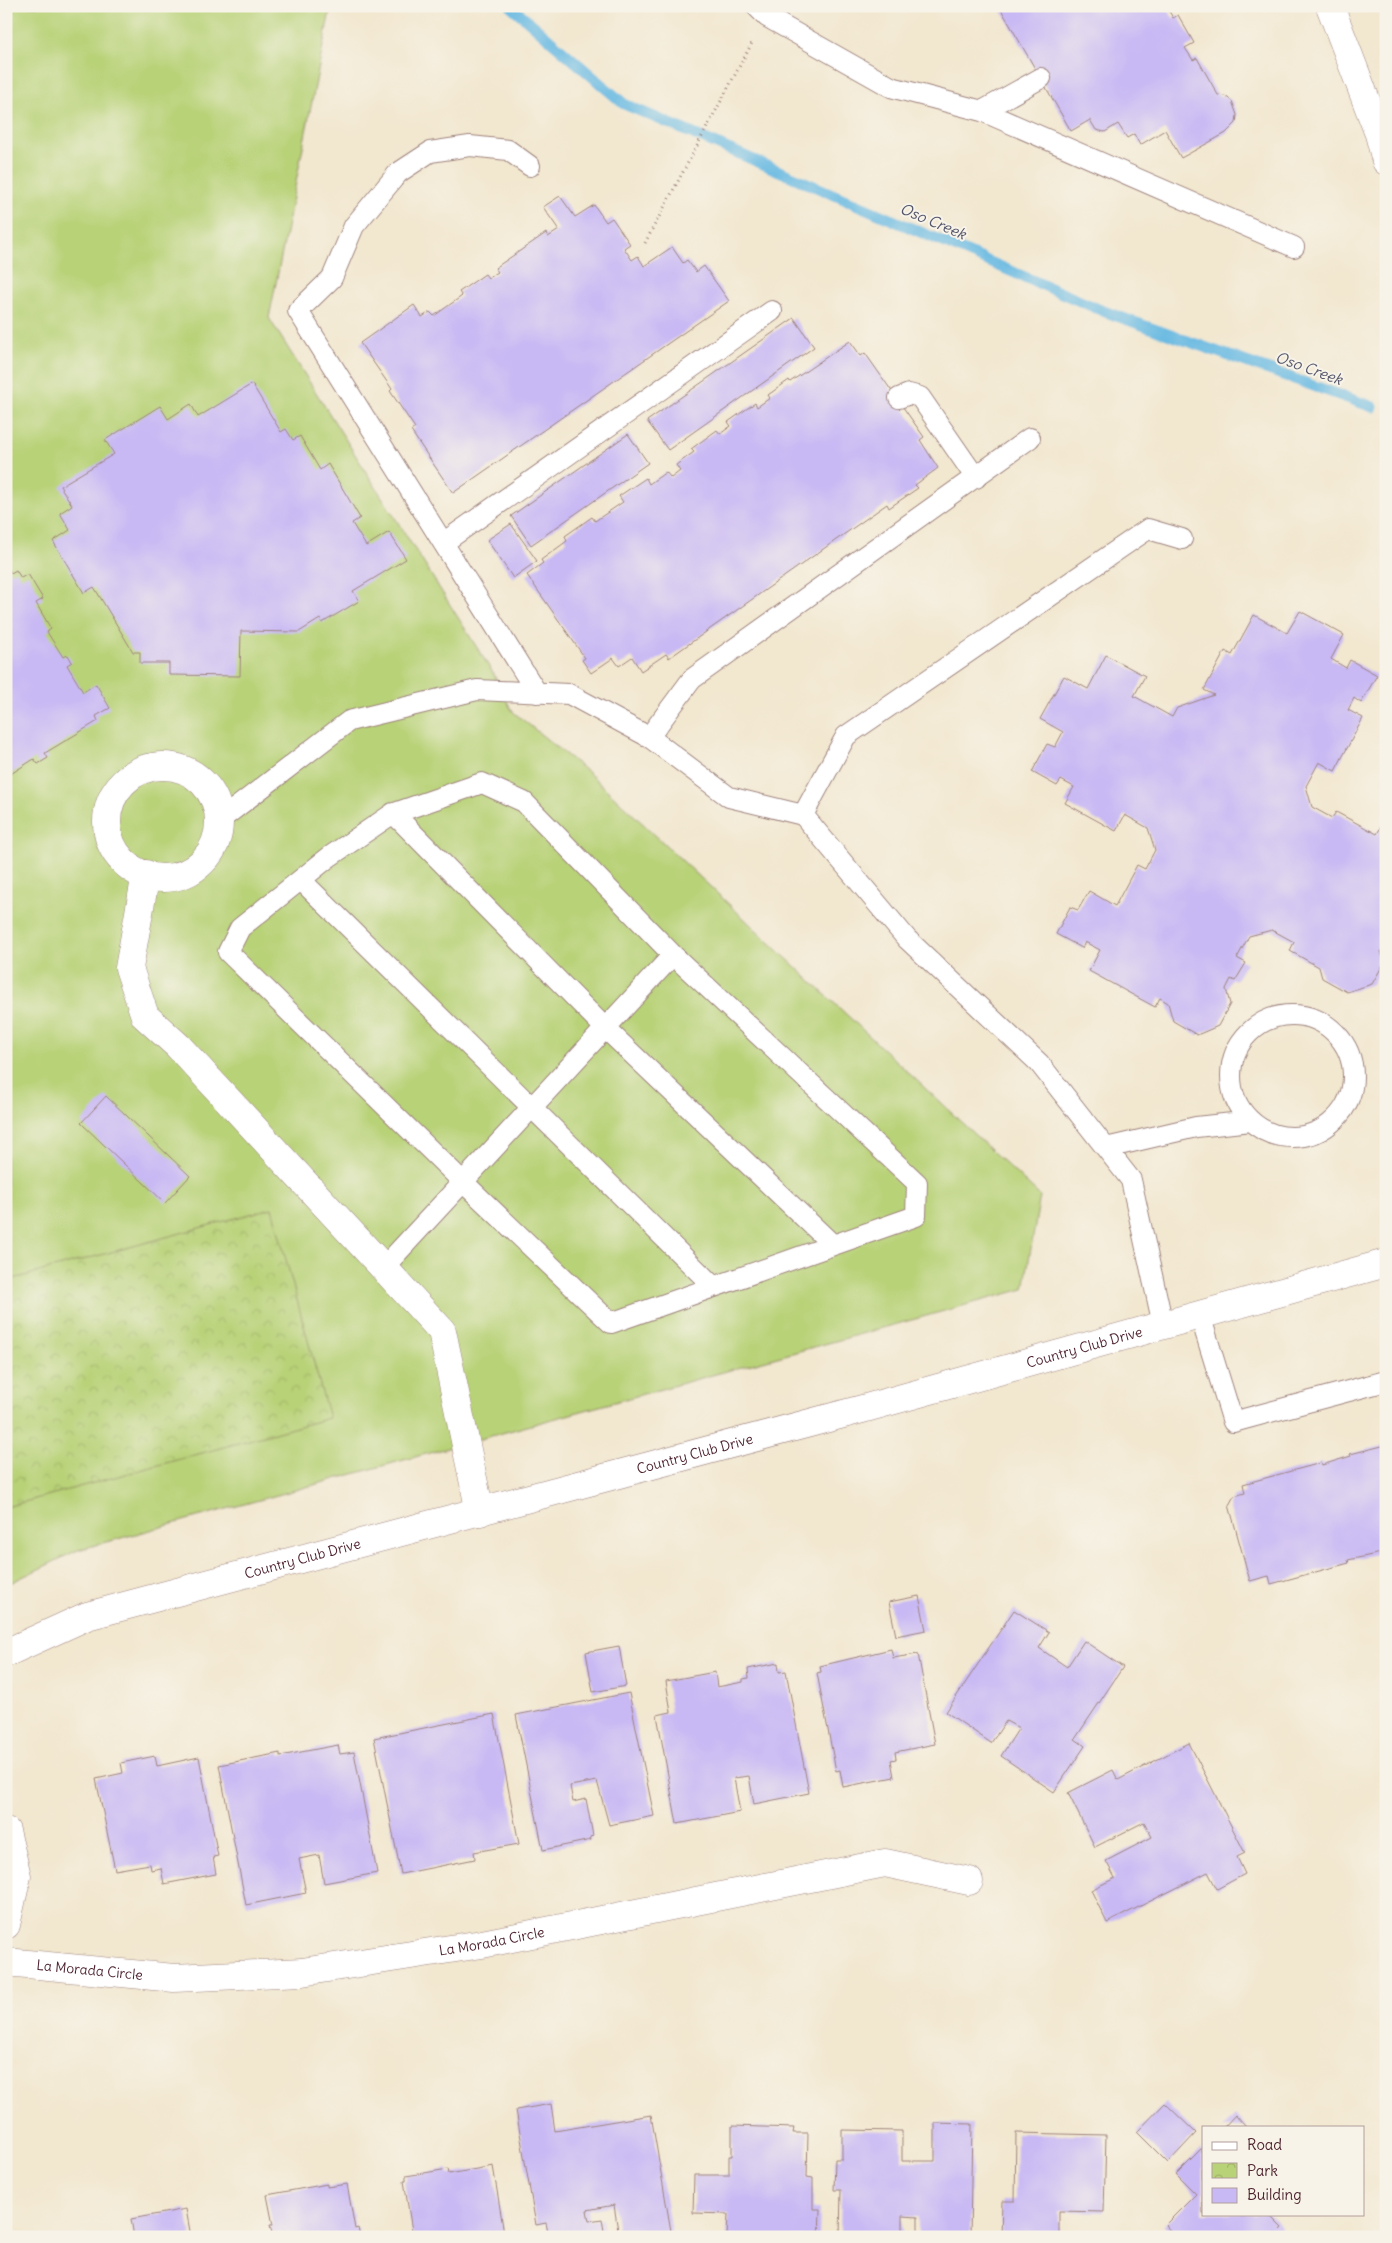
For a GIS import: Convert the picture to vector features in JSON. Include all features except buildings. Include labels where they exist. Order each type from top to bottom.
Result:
[{"type":"street","points":[[1330,6],[1379,134],[1386,161]]},
{"type":"street","points":[[157,766],[176,767],[193,774],[207,786],[217,802],[220,820],[218,838],[210,855],[197,869],[181,877],[162,880],[128,867],[115,853],[108,835],[107,816],[112,798],[123,782],[138,771],[157,766]]},
{"type":"street","points":[[146,874],[129,968],[146,1016],[178,1046],[442,1331],[480,1512]]},
{"type":"street","name":"Country Club Drive","points":[[6,1653],[87,1616],[480,1512],[1386,1263]]},
{"type":"street","points":[[6,1831],[17,1876],[6,1925]]},
{"type":"street","name":"La Morada Circle","points":[[6,1962],[174,1978],[302,1972],[482,1944],[885,1863],[969,1881]]},
{"type":"lane","points":[[756,6],[767,17],[891,87],[982,111],[1294,247]]},
{"type":"lane","points":[[982,111],[1040,78]]},
{"type":"lane","points":[[530,166],[508,150],[470,146],[430,152],[398,173],[360,218],[354,226],[332,278],[298,311],[537,692]]},
{"type":"lane","points":[[443,543],[772,311]]},
{"type":"lane","points":[[899,398],[909,394],[920,398],[976,478]]},
{"type":"lane","points":[[649,737],[692,679],[1030,438]]},
{"type":"lane","points":[[803,815],[846,736],[1148,529],[1182,539]]},
{"type":"lane","points":[[220,820],[349,721],[477,690],[569,694],[649,737],[729,797],[803,815],[907,939],[1039,1063],[1131,1180],[1164,1325]]},
{"type":"lane","points":[[482,783],[524,802],[673,955],[918,1183],[916,1216],[611,1323],[463,1182],[228,952],[240,928],[329,857],[393,813],[482,783]]},
{"type":"lane","points":[[393,813],[605,1028],[833,1245]]},
{"type":"lane","points":[[301,880],[714,1287]]},
{"type":"lane","points":[[384,1268],[673,955]]},
{"type":"lane","points":[[1106,1148],[1196,1127],[1250,1121],[1267,1132],[1286,1137],[1307,1136],[1326,1127],[1340,1113],[1351,1096],[1354,1075],[1350,1055],[1340,1037],[1325,1024],[1307,1016],[1287,1014],[1268,1019],[1251,1030],[1239,1046],[1232,1065],[1231,1085],[1238,1104],[1250,1121]]},
{"type":"lane","points":[[1200,1315],[1233,1422],[1386,1382]]},
{"type":"path","points":[[645,243],[735,75]]},
{"type":"green space","points":[[6,6],[331,6],[269,318],[493,673],[512,711],[590,774],[1040,1196],[1024,1289],[78,1550],[6,1585]]},
{"type":"green space","points":[[272,1208],[329,1418],[6,1507],[6,1281]]},
{"type":"waterway","name":"Oso Creek","points":[[511,6],[624,104],[1103,311],[1373,407]]}]
